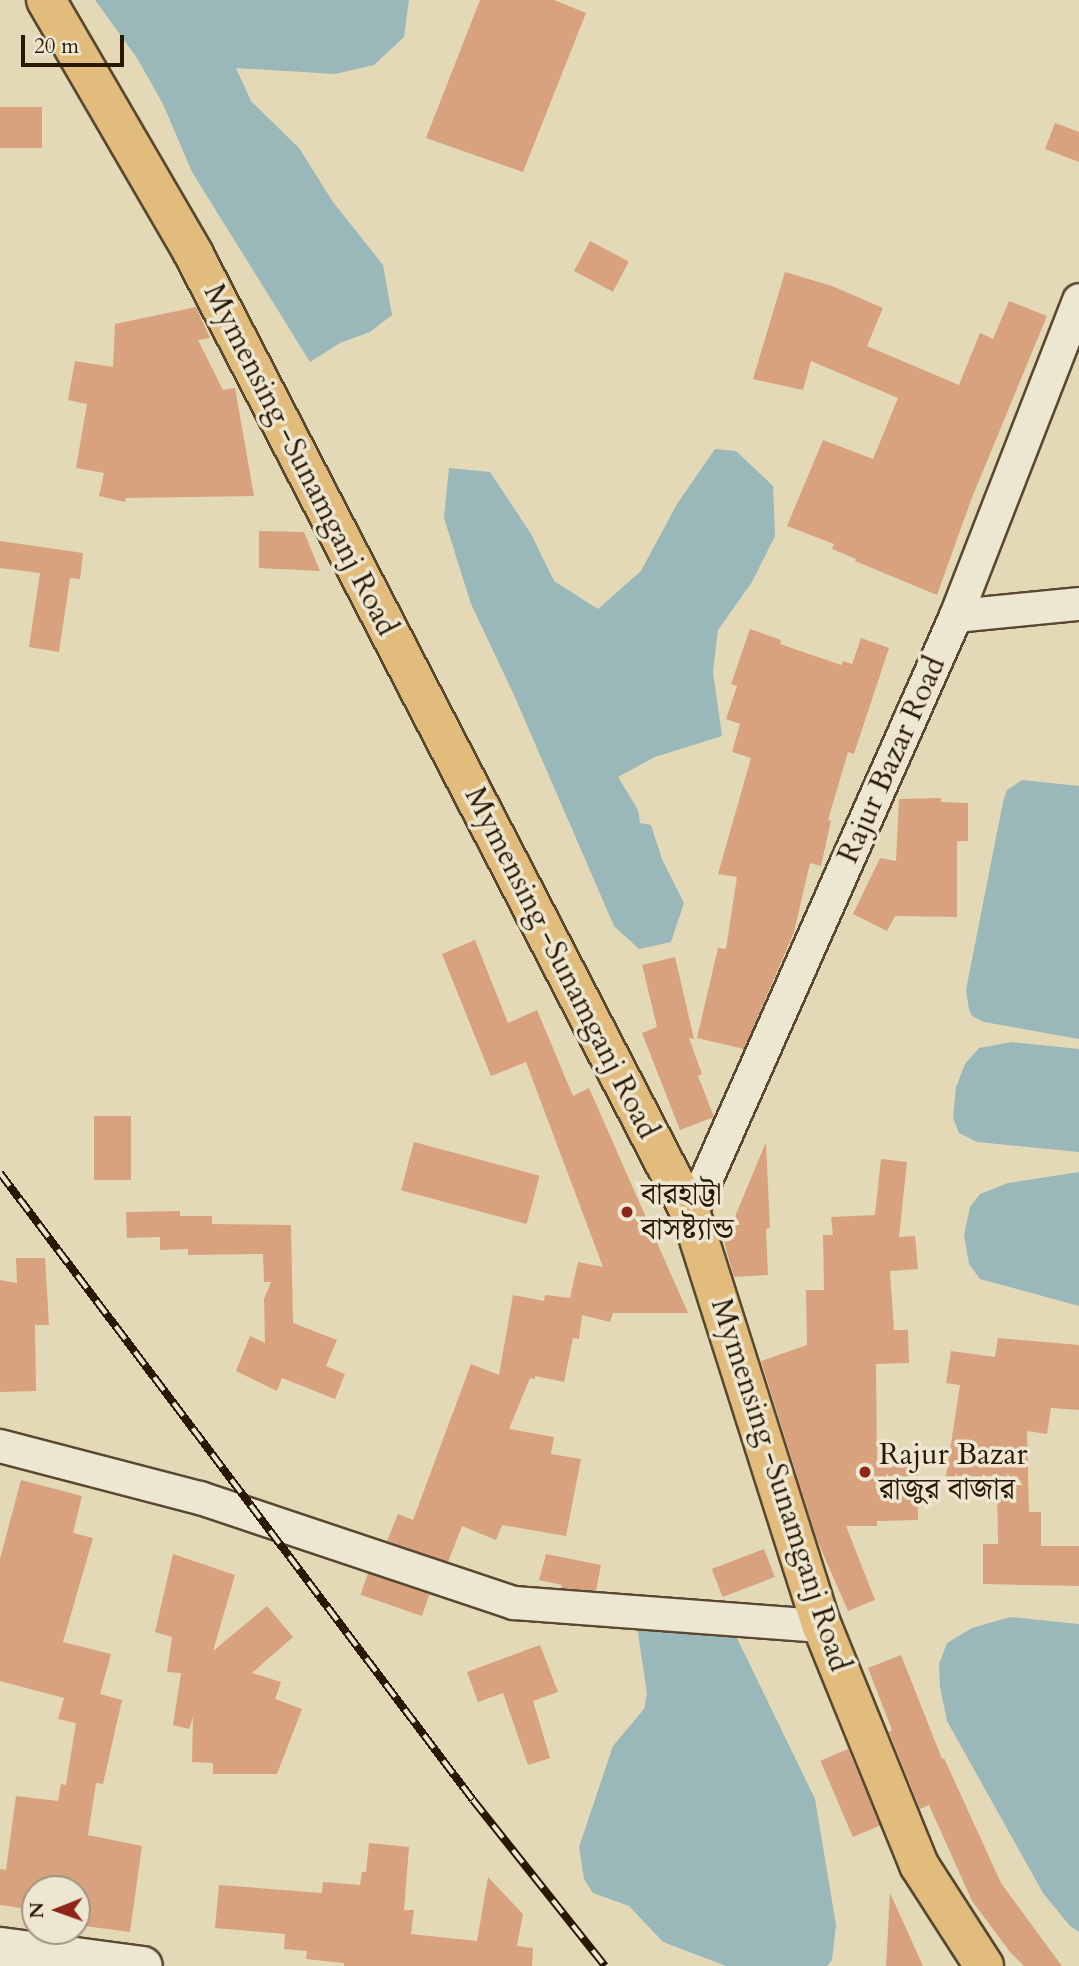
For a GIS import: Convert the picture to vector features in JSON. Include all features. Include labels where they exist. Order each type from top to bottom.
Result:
[{"type":"main road","name":"Mymensing -Sunamganj Road","points":[[46,0],[192,253],[691,1214],[822,1626],[919,1865],[984,1966]]},
{"type":"main road","points":[[0,1947],[143,1966]]},
{"type":"street","name":"Rajur Bazar Road","points":[[691,1214],[956,616],[1079,300]]},
{"type":"street","points":[[956,616],[1079,604]]},
{"type":"street","points":[[0,1446],[200,1498],[513,1603],[822,1626]]},
{"type":"water","points":[[95,0],[409,0],[404,37],[374,65],[335,74],[236,68],[251,101],[299,148],[333,202],[383,265],[392,315],[370,332],[340,343],[310,362],[192,172],[163,104],[137,58]]},
{"type":"water","points":[[715,449],[736,451],[773,486],[775,536],[752,582],[718,630],[713,672],[722,736],[655,757],[618,777],[638,810],[640,823],[651,825],[662,859],[684,903],[671,942],[639,949],[614,926],[514,695],[471,604],[444,518],[449,468],[490,472],[531,534],[554,581],[598,609],[641,571],[677,504]]},
{"type":"water","points":[[1022,780],[1079,786],[1079,1039],[984,1022],[972,1016],[969,1009],[966,990],[1003,802],[1007,790]]},
{"type":"water","points":[[1012,1042],[1079,1049],[1079,1152],[977,1142],[959,1133],[953,1118],[956,1087],[965,1064],[979,1048]]},
{"type":"water","points":[[1079,1172],[1079,1306],[980,1279],[969,1264],[964,1235],[970,1207],[980,1194],[1008,1183]]},
{"type":"water","points":[[1010,1617],[1079,1624],[1079,1932],[1070,1926],[1043,1893],[947,1721],[940,1687],[939,1664],[947,1643],[972,1628]]},
{"type":"water","points":[[637,1626],[734,1632],[815,1799],[836,1925],[832,1960],[827,1966],[726,1966],[663,1942],[629,1906],[593,1893],[584,1879],[579,1847],[613,1746],[644,1709],[647,1694]]},
{"type":"building","points":[[480,0],[554,0],[586,13],[523,172],[426,138]]},
{"type":"building","points":[[0,107],[42,107],[42,148],[0,148]]},
{"type":"building","points":[[1055,123],[1079,132],[1079,162],[1045,149]]},
{"type":"building","points":[[590,241],[629,262],[613,292],[574,271]]},
{"type":"building","points":[[785,272],[832,286],[883,308],[867,346],[959,385],[980,333],[993,339],[1009,301],[1047,316],[971,500],[937,595],[855,561],[856,559],[832,549],[834,544],[787,526],[823,440],[873,459],[898,398],[811,361],[803,390],[753,379]]},
{"type":"building","points":[[196,307],[210,338],[198,340],[223,390],[235,388],[254,496],[126,498],[125,502],[99,496],[104,473],[76,468],[87,404],[68,400],[75,361],[113,367],[115,324]]},
{"type":"building","points":[[259,531],[304,532],[320,571],[259,568]]},
{"type":"building","points":[[0,541],[83,553],[80,579],[70,578],[59,652],[29,647],[40,573],[0,568]]},
{"type":"building","points":[[750,629],[781,640],[780,644],[841,665],[843,661],[852,664],[861,638],[889,648],[854,754],[848,752],[828,820],[831,821],[821,866],[810,863],[794,932],[744,1049],[697,1038],[718,948],[726,949],[737,877],[718,874],[751,758],[732,752],[740,724],[726,719],[737,686],[731,684]]},
{"type":"building","points":[[941,798],[941,802],[968,803],[968,841],[957,841],[957,917],[895,916],[887,931],[853,914],[880,858],[896,861],[899,799]]},
{"type":"building","points":[[475,940],[508,1023],[537,1010],[573,1096],[589,1088],[688,1313],[613,1313],[610,1322],[582,1315],[579,1339],[573,1338],[564,1382],[535,1376],[535,1379],[530,1378],[509,1429],[554,1437],[551,1454],[581,1459],[566,1536],[502,1525],[496,1540],[462,1526],[448,1562],[387,1541],[398,1514],[413,1520],[471,1364],[499,1375],[513,1295],[544,1301],[545,1295],[570,1298],[578,1262],[603,1267],[526,1062],[491,1076],[442,954]]},
{"type":"building","points":[[675,957],[694,1039],[689,1038],[702,1074],[698,1076],[714,1117],[680,1130],[642,1033],[657,1027],[642,965]]},
{"type":"building","points":[[94,1116],[131,1116],[131,1180],[94,1180]]},
{"type":"building","points":[[414,1142],[540,1176],[527,1224],[401,1190]]},
{"type":"building","points":[[766,1142],[770,1228],[766,1229],[768,1275],[734,1277],[723,1238],[733,1238],[732,1224]]},
{"type":"building","points":[[881,1159],[907,1162],[899,1237],[915,1236],[918,1269],[890,1271],[894,1330],[908,1330],[909,1363],[876,1364],[877,1462],[917,1461],[918,1520],[877,1521],[877,1526],[846,1526],[875,1600],[848,1611],[817,1540],[761,1361],[807,1345],[806,1290],[824,1290],[823,1235],[833,1235],[831,1217],[875,1215]]},
{"type":"building","points":[[180,1211],[180,1216],[212,1216],[212,1224],[291,1225],[293,1323],[337,1340],[326,1366],[345,1374],[335,1399],[282,1378],[277,1391],[236,1371],[250,1336],[265,1343],[264,1299],[271,1282],[264,1282],[263,1254],[188,1255],[188,1249],[160,1250],[160,1237],[127,1238],[126,1212]]},
{"type":"building","points":[[16,1258],[45,1258],[49,1325],[35,1325],[36,1391],[0,1392],[0,1280],[17,1283]]},
{"type":"building","points":[[998,1338],[1079,1345],[1079,1410],[1051,1408],[1047,1434],[1027,1431],[1029,1512],[1041,1512],[1041,1546],[1079,1546],[1079,1586],[983,1584],[983,1544],[998,1544],[997,1483],[945,1483],[960,1385],[946,1383],[951,1351],[995,1357]]},
{"type":"building","points":[[21,1480],[82,1496],[73,1533],[93,1538],[63,1642],[111,1654],[100,1694],[122,1700],[103,1784],[96,1783],[88,1835],[142,1846],[130,1932],[91,1927],[91,1875],[21,1875],[21,1908],[0,1905],[0,1869],[6,1870],[16,1796],[58,1801],[61,1784],[66,1785],[76,1723],[58,1719],[64,1698],[0,1681],[0,1559]]},
{"type":"building","points":[[764,1549],[775,1577],[722,1597],[712,1569]]},
{"type":"building","points":[[173,1554],[235,1575],[213,1651],[267,1606],[293,1637],[252,1673],[281,1682],[275,1699],[302,1709],[277,1774],[213,1774],[213,1763],[192,1762],[193,1717],[189,1729],[173,1725],[181,1673],[167,1672],[172,1637],[155,1632]]},
{"type":"building","points":[[546,1554],[601,1565],[596,1591],[561,1588],[562,1585],[539,1580]]},
{"type":"building","points":[[368,1573],[429,1594],[422,1616],[361,1595]]},
{"type":"building","points":[[540,1645],[558,1692],[533,1701],[550,1758],[528,1765],[503,1693],[478,1702],[467,1672]]},
{"type":"building","points":[[901,1655],[942,1759],[944,1758],[1001,1883],[1062,1966],[1024,1966],[1010,1952],[972,1901],[929,1805],[920,1809],[889,1732],[892,1730],[868,1668]]},
{"type":"building","points":[[848,1749],[880,1825],[853,1837],[820,1761]]},
{"type":"building","points":[[369,1843],[409,1847],[404,1910],[414,1910],[411,1934],[477,1941],[488,1877],[523,1914],[517,1946],[533,1948],[532,1966],[344,1966],[344,1963],[306,1959],[307,1951],[284,1949],[285,1934],[215,1928],[219,1885],[322,1893],[323,1882],[360,1885],[362,1872],[366,1872]]},
{"type":"building","points":[[890,1893],[923,1966],[886,1966]]},
{"type":"railway","points":[[0,1173],[473,1800],[605,1966]]},
{"type":"place","name":"বারহাট্টা বাসষ্ট্যান্ড","points":[[627,1212]]},
{"type":"place","name":"Rajur Bazar রাজুর বাজার","points":[[865,1472]]}]
